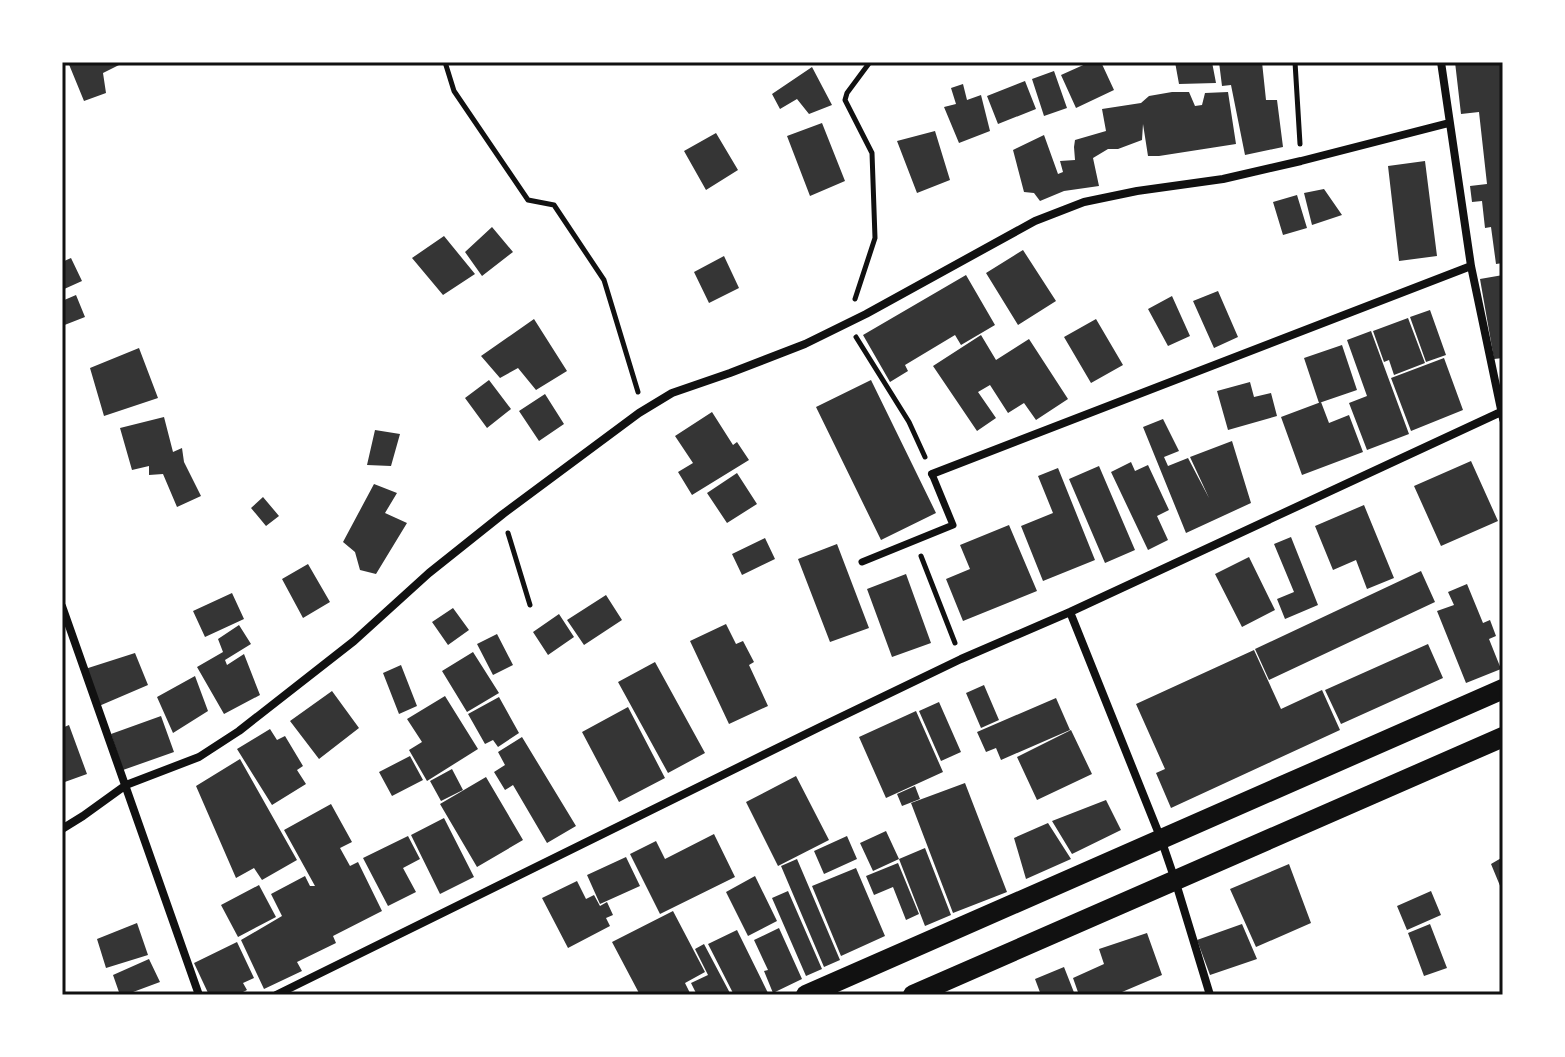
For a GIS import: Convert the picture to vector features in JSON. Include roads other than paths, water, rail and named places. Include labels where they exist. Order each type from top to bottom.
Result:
[{"type":"main road","points":[[806,995],[1503,689]]},
{"type":"main road","points":[[913,995],[1503,737]]},
{"type":"street","points":[[276,995],[961,659],[1502,414],[1471,266],[1441,62]]},
{"type":"street","points":[[62,829],[126,785],[199,757],[239,731],[354,641],[429,573],[503,514],[639,413],[672,393],[805,344],[1035,221],[1084,202],[1223,179],[1449,123]]},
{"type":"street","points":[[862,562],[953,525],[932,474],[1471,266]]},
{"type":"street","points":[[62,606],[199,995]]},
{"type":"street","points":[[1070,612],[1161,839],[1210,995]]}]
